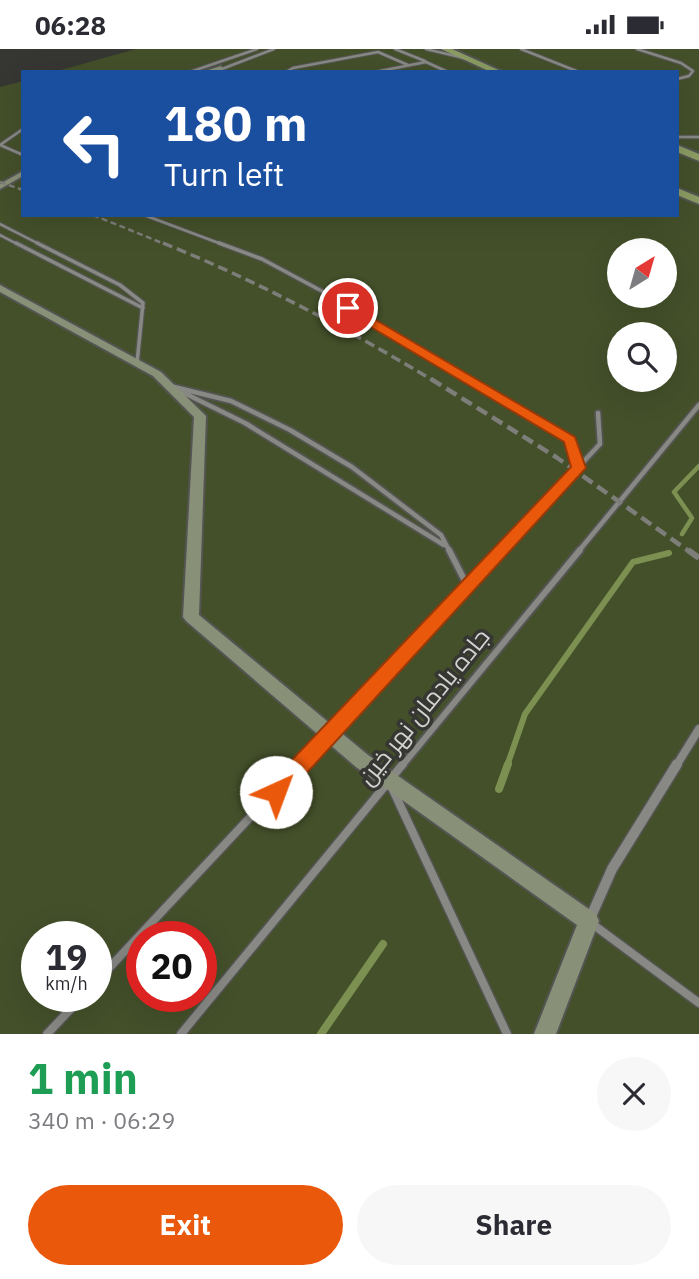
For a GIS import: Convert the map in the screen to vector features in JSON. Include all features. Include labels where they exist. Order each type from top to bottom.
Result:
[{"type":"highway","points":[[446,49],[494,70]]},
{"type":"highway","points":[[679,149],[699,158]]},
{"type":"highway","points":[[679,192],[699,201]]},
{"type":"main road","points":[[0,187],[21,174]]},
{"type":"main road","points":[[0,288],[157,374],[200,416],[191,617],[388,781],[589,921],[545,1034]]},
{"type":"street","points":[[589,921],[612,869],[699,729]]},
{"type":"lane","points":[[196,70],[257,49]]},
{"type":"lane","points":[[218,70],[274,49]]},
{"type":"lane","points":[[372,49],[408,65]]},
{"type":"lane","points":[[396,49],[444,70]]},
{"type":"lane","points":[[426,49],[466,58]]},
{"type":"lane","points":[[520,49],[574,70]]},
{"type":"lane","points":[[637,49],[681,63],[693,71],[689,76],[679,78]]},
{"type":"lane","points":[[289,70],[378,52]]},
{"type":"lane","points":[[384,70],[426,62]]},
{"type":"lane","points":[[21,130],[1,145],[21,154]]},
{"type":"lane","points":[[679,137],[699,137]]},
{"type":"lane","points":[[149,217],[262,260],[331,296],[366,321],[570,440],[578,468]]},
{"type":"lane","points":[[0,224],[120,285],[143,303],[137,363]]},
{"type":"lane","points":[[0,235],[143,308]]},
{"type":"lane","points":[[169,385],[231,401],[300,436],[352,467],[441,535],[468,587]]},
{"type":"lane","points":[[169,385],[245,423],[447,547]]},
{"type":"lane","name":"جاده یادمان نهر خین","points":[[181,1034],[699,405]]},
{"type":"lane","points":[[112,965],[600,444],[598,413]]},
{"type":"lane","points":[[388,781],[507,1034]]},
{"type":"lane","points":[[589,921],[699,1003]]},
{"type":"lane","points":[[47,1034],[68,1012]]},
{"type":"green space","points":[[136,49],[699,49],[699,1034],[0,1034],[0,87],[21,82],[21,217],[679,217],[679,70],[61,70]]},
{"type":"waterway","points":[[682,534],[692,518],[674,492],[699,466]]},
{"type":"waterway","points":[[507,766],[525,714],[633,562],[669,553]]},
{"type":"waterway","points":[[499,789],[508,764]]},
{"type":"waterway","points":[[321,1034],[383,944]]},
{"type":"railway","points":[[0,182],[21,189]]},
{"type":"railway","points":[[98,217],[167,245]]},
{"type":"railway","points":[[163,243],[302,307],[434,381]]},
{"type":"railway","points":[[431,379],[556,457],[690,552]]},
{"type":"railway","points":[[688,550],[699,558]]},
{"type":"route","points":[[276,792],[578,468],[570,440],[348,308]]}]
